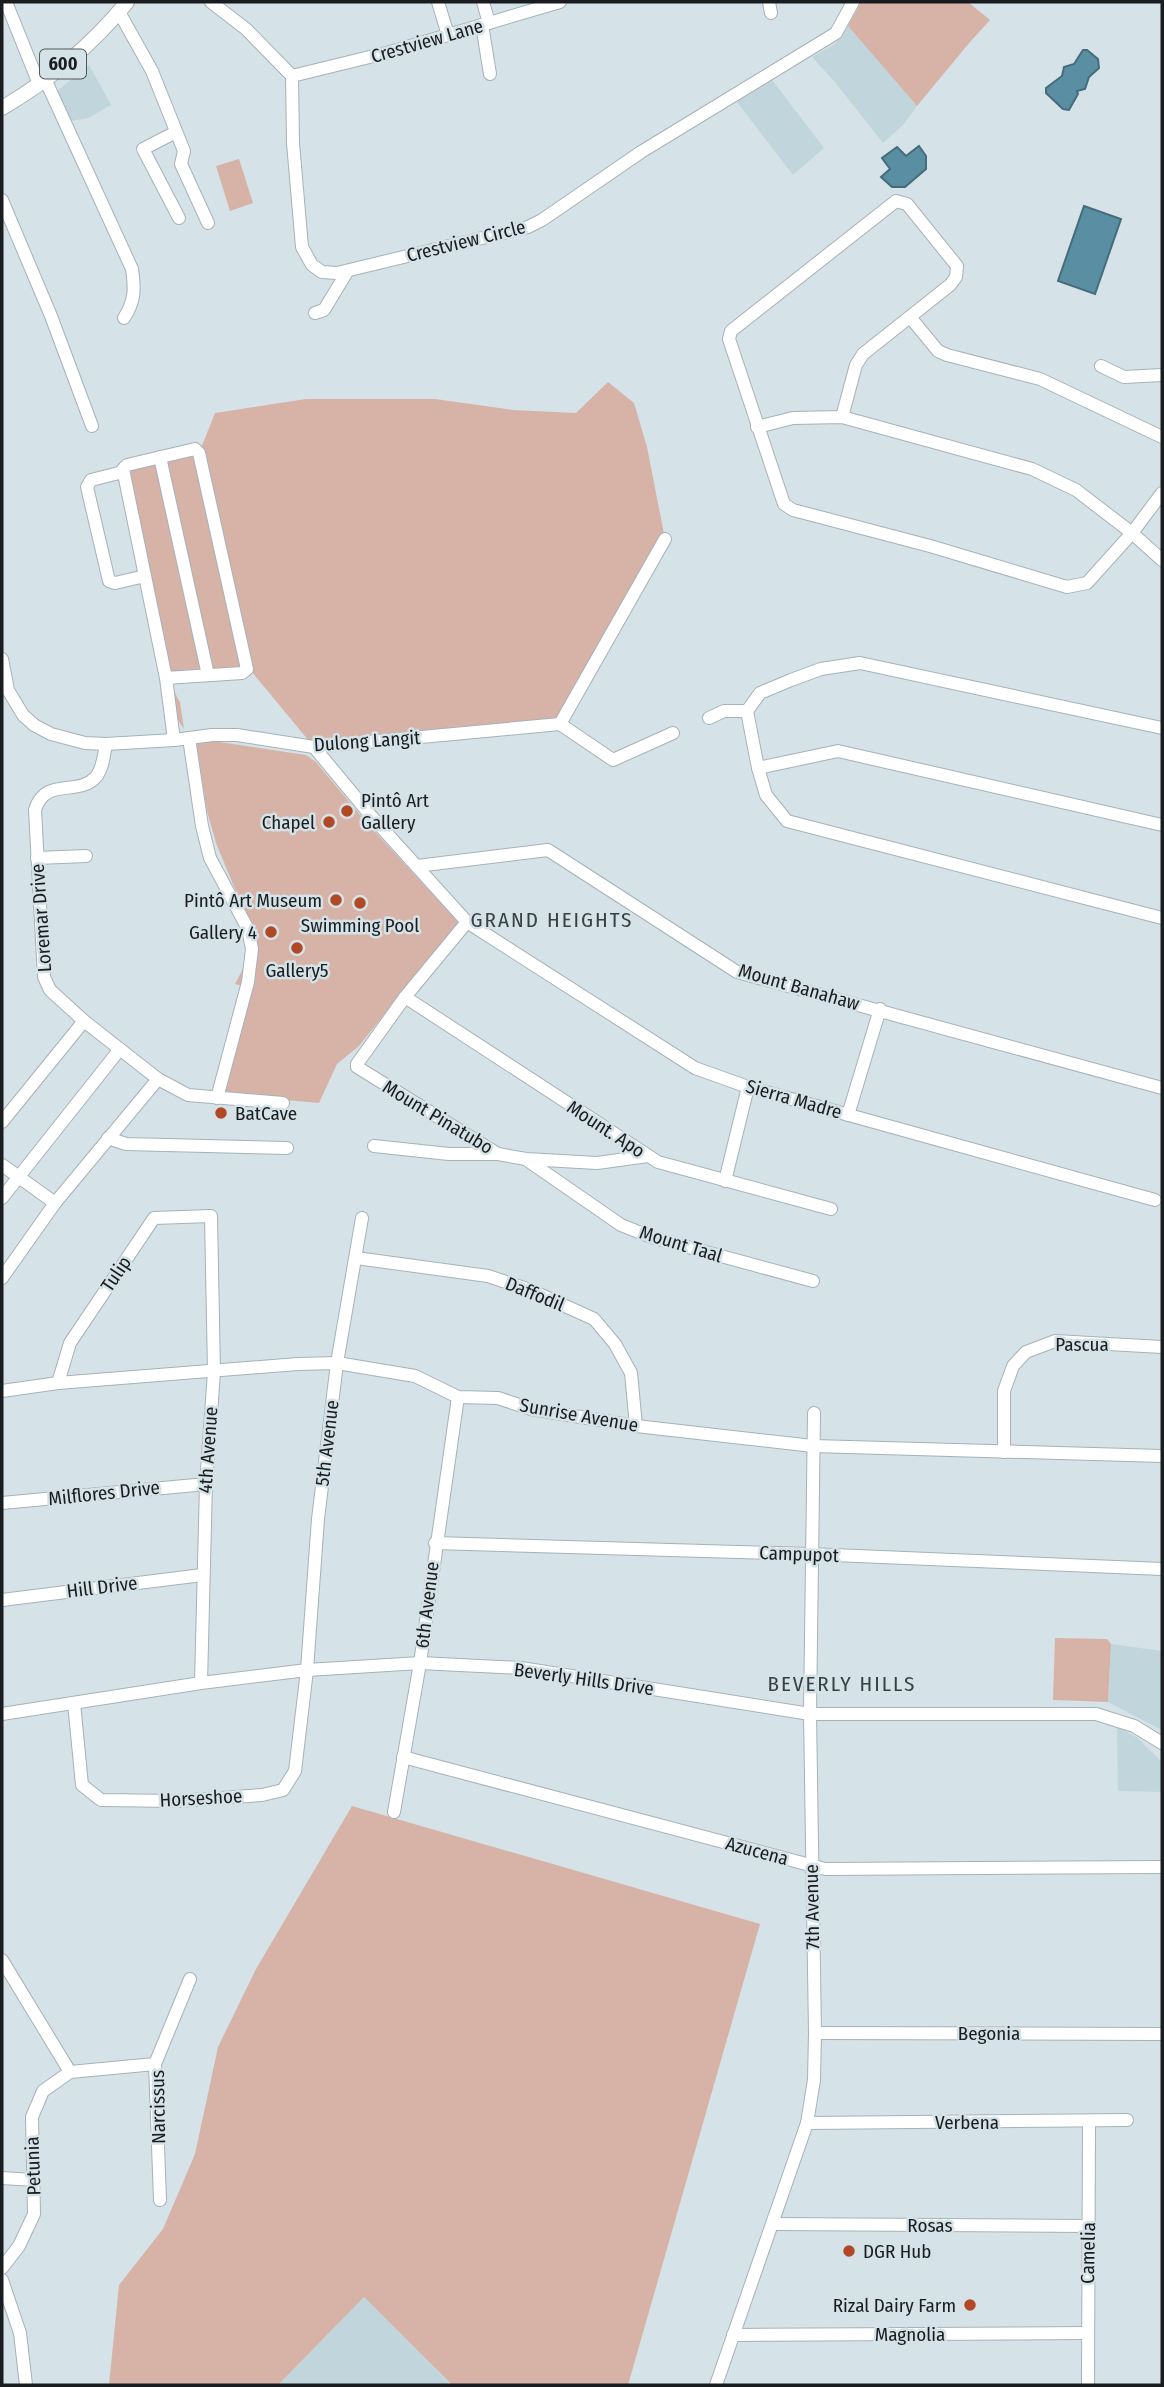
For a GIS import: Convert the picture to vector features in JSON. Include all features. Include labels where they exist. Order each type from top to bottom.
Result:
[{"type":"main road","name":"600","points":[[2,108],[42,81],[80,50],[123,7]]},
{"type":"street","points":[[6,2],[132,269],[135,287],[133,303],[124,318]]},
{"type":"street","points":[[211,2],[246,29],[292,76]]},
{"type":"street","points":[[438,2],[448,35]]},
{"type":"street","points":[[483,2],[490,74]]},
{"type":"street","name":"Crestview Lane","points":[[292,76],[560,2]]},
{"type":"street","name":"Crestview Circle","points":[[292,76],[293,142],[302,247],[312,264],[322,272],[346,272],[528,227],[542,220],[641,152],[836,33],[853,2]]},
{"type":"street","points":[[123,7],[184,151],[181,164],[208,223]]},
{"type":"street","points":[[176,132],[144,149],[179,218]]},
{"type":"street","points":[[2,200],[51,316],[92,426]]},
{"type":"street","points":[[842,417],[856,365],[863,354],[957,277],[957,266],[907,204],[896,201],[731,331],[729,340],[784,504],[793,510],[930,546],[1067,587],[1087,583],[1132,533],[1162,493]]},
{"type":"street","points":[[315,313],[324,310],[346,272]]},
{"type":"street","points":[[910,317],[938,351],[1040,379],[1162,438]]},
{"type":"street","points":[[1101,366],[1124,377],[1162,374]]},
{"type":"street","points":[[757,427],[793,418],[842,417],[1032,469],[1076,490],[1162,560]]},
{"type":"street","points":[[145,576],[115,583],[109,581],[87,487],[91,480],[123,472],[127,466],[192,449],[199,453],[247,669],[242,673],[166,678]]},
{"type":"street","points":[[160,457],[208,676]]},
{"type":"street","points":[[123,472],[166,678],[174,740]]},
{"type":"street","points":[[665,539],[560,724],[613,760],[673,733]]},
{"type":"street","name":"Dulong Langit","points":[[2,659],[8,690],[23,715],[34,725],[72,741],[106,744],[237,735],[314,747],[560,724]]},
{"type":"street","points":[[1162,728],[860,663],[821,669],[780,684],[760,693],[747,711],[766,795],[787,821],[1162,918]]},
{"type":"street","points":[[709,718],[724,711],[747,711]]},
{"type":"street","points":[[189,738],[202,826],[210,858],[248,929],[252,949],[248,982],[217,1098]]},
{"type":"street","name":"Loremar Drive","points":[[106,744],[97,776],[90,782],[48,791],[37,803],[35,810],[44,977],[50,990],[84,1021],[158,1079],[188,1095],[283,1103]]},
{"type":"street","name":"Sierra Madre","points":[[314,747],[372,817],[467,922],[695,1068],[748,1087],[1155,1200]]},
{"type":"street","points":[[758,768],[838,751],[1162,825]]},
{"type":"street","name":"Mount Banahaw","points":[[417,866],[548,850],[737,972],[1162,1088]]},
{"type":"street","points":[[37,858],[86,856]]},
{"type":"street","points":[[405,997],[467,922]]},
{"type":"street","name":"Mount Pinatubo","points":[[405,997],[357,1064],[361,1071],[498,1154],[526,1159],[597,1163],[648,1156]]},
{"type":"street","name":"Mount. Apo","points":[[405,997],[658,1162],[831,1209]]},
{"type":"street","points":[[848,1115],[880,1009]]},
{"type":"street","points":[[2,1122],[84,1021]]},
{"type":"street","points":[[2,1198],[120,1049]]},
{"type":"street","points":[[2,1278],[55,1203],[158,1079]]},
{"type":"street","points":[[725,1181],[748,1087]]},
{"type":"street","points":[[108,1138],[126,1144],[287,1148]]},
{"type":"street","points":[[374,1146],[449,1154],[498,1154]]},
{"type":"street","name":"Mount Taal","points":[[526,1159],[621,1225],[651,1237],[813,1282]]},
{"type":"street","points":[[2,1166],[55,1203]]},
{"type":"street","name":"4th Avenue","points":[[201,1683],[205,1484],[214,1372],[211,1216]]},
{"type":"street","name":"Tulip","points":[[58,1384],[70,1343],[154,1217],[211,1216]]},
{"type":"street","name":"5th Avenue","points":[[307,1670],[318,1519],[337,1363],[362,1218]]},
{"type":"street","name":"Daffodil","points":[[356,1258],[488,1276],[530,1290],[594,1320],[615,1344],[631,1373],[636,1426]]},
{"type":"street","name":"Pascua","points":[[1004,1452],[1004,1391],[1013,1366],[1026,1352],[1055,1341],[1162,1347]]},
{"type":"street","name":"Sunrise Avenue","points":[[2,1391],[58,1384],[337,1363],[415,1376],[458,1397],[498,1398],[531,1409],[636,1426],[813,1446],[1162,1455]]},
{"type":"street","name":"6th Avenue","points":[[394,1812],[420,1663],[435,1543],[458,1397]]},
{"type":"street","name":"7th Avenue","points":[[716,2385],[807,2123],[814,2080],[810,1553],[814,1413]]},
{"type":"street","name":"Milflores Drive","points":[[2,1503],[205,1484]]},
{"type":"street","name":"Campupot","points":[[435,1543],[810,1553],[1162,1569]]},
{"type":"street","name":"Hill Drive","points":[[2,1600],[202,1575]]},
{"type":"street","name":"Beverly Hills Drive","points":[[2,1714],[201,1683],[307,1670],[420,1663],[521,1668],[810,1714],[1096,1714],[1134,1726],[1162,1742]]},
{"type":"street","name":"Horseshoe","points":[[74,1703],[82,1785],[101,1800],[178,1801],[262,1795],[283,1790],[295,1771],[307,1670]]},
{"type":"street","points":[[2,1707],[2,1714]]},
{"type":"street","name":"Azucena","points":[[403,1756],[811,1865],[843,1870],[1162,1867]]},
{"type":"street","points":[[2,1960],[70,2072],[155,2064]]},
{"type":"street","name":"Narcissus","points":[[160,2200],[155,2064],[191,1979]]},
{"type":"street","name":"Begonia","points":[[815,2033],[1162,2034]]},
{"type":"street","name":"Petunia","points":[[2,2268],[19,2246],[34,2214],[32,2117],[43,2091],[70,2072]]},
{"type":"street","name":"Verbena","points":[[807,2123],[1127,2120]]},
{"type":"street","name":"Camelia","points":[[1088,2385],[1089,2121]]},
{"type":"street","points":[[2,2178],[34,2180]]},
{"type":"street","name":"Rosas","points":[[772,2224],[1089,2226]]},
{"type":"street","points":[[2,2280],[20,2333],[26,2385]]},
{"type":"street","name":"Magnolia","points":[[733,2335],[1087,2333]]},
{"type":"shaded area","points":[[861,2],[968,2],[990,20],[917,106],[848,26]]},
{"type":"shaded area","points":[[848,26],[917,106],[903,125],[883,143],[812,57],[835,44]]},
{"type":"shaded area","points":[[89,65],[111,105],[88,118],[71,121],[57,91]]},
{"type":"shaded area","points":[[772,80],[824,148],[793,175],[737,102]]},
{"type":"shaded area","points":[[239,159],[253,203],[230,211],[216,166]]},
{"type":"shaded area","points":[[608,382],[634,403],[647,447],[665,539],[560,724],[314,747],[247,666],[208,675],[167,679],[180,702],[184,729],[170,708],[127,465],[199,453],[215,413],[306,399],[435,399],[513,410],[576,413]]},
{"type":"shaded area","points":[[213,741],[306,755],[316,762],[366,822],[458,922],[359,1046],[337,1064],[319,1103],[218,1094],[253,988],[235,984],[257,942],[257,933],[244,911],[216,843],[207,811],[196,742]]},
{"type":"shaded area","points":[[1055,1638],[1107,1639],[1111,1644],[1108,1702],[1053,1700]]},
{"type":"shaded area","points":[[1111,1644],[1162,1651],[1162,1730],[1108,1702]]},
{"type":"shaded area","points":[[1117,1727],[1138,1738],[1162,1762],[1162,1792],[1118,1791]]},
{"type":"shaded area","points":[[352,1806],[760,1924],[628,2385],[452,2385],[364,2297],[278,2385],[109,2385],[119,2285],[163,2229],[195,2154],[218,2047],[256,1969]]},
{"type":"shaded area","points":[[364,2297],[451,2385],[278,2385]]},
{"type":"water","points":[[1083,50],[1098,59],[1099,68],[1089,77],[1085,89],[1077,91],[1069,110],[1063,109],[1046,93],[1046,88],[1062,76],[1064,67],[1074,64]]},
{"type":"water","points":[[919,146],[926,156],[926,169],[905,187],[892,187],[881,177],[890,169],[882,158],[897,147],[906,156]]},
{"type":"water","points":[[1084,206],[1121,219],[1095,294],[1058,281]]},
{"type":"place","name":"Pintô Art Gallery","points":[[347,811]]},
{"type":"place","name":"Chapel","points":[[329,822]]},
{"type":"place","name":"Pintô Art Museum","points":[[336,900]]},
{"type":"place","name":"Swimming Pool","points":[[360,903]]},
{"type":"place","name":"Gallery 4","points":[[271,932]]},
{"type":"place","name":"Gallery5","points":[[297,948]]},
{"type":"place","name":"BatCave","points":[[221,1113]]},
{"type":"place","name":"DGR Hub","points":[[849,2251]]},
{"type":"place","name":"Rizal Dairy Farm","points":[[970,2305]]},
{"type":"district","name":"GRAND HEIGHTS","points":[[552,920]]},
{"type":"district","name":"BEVERLY HILLS","points":[[842,1684]]}]
